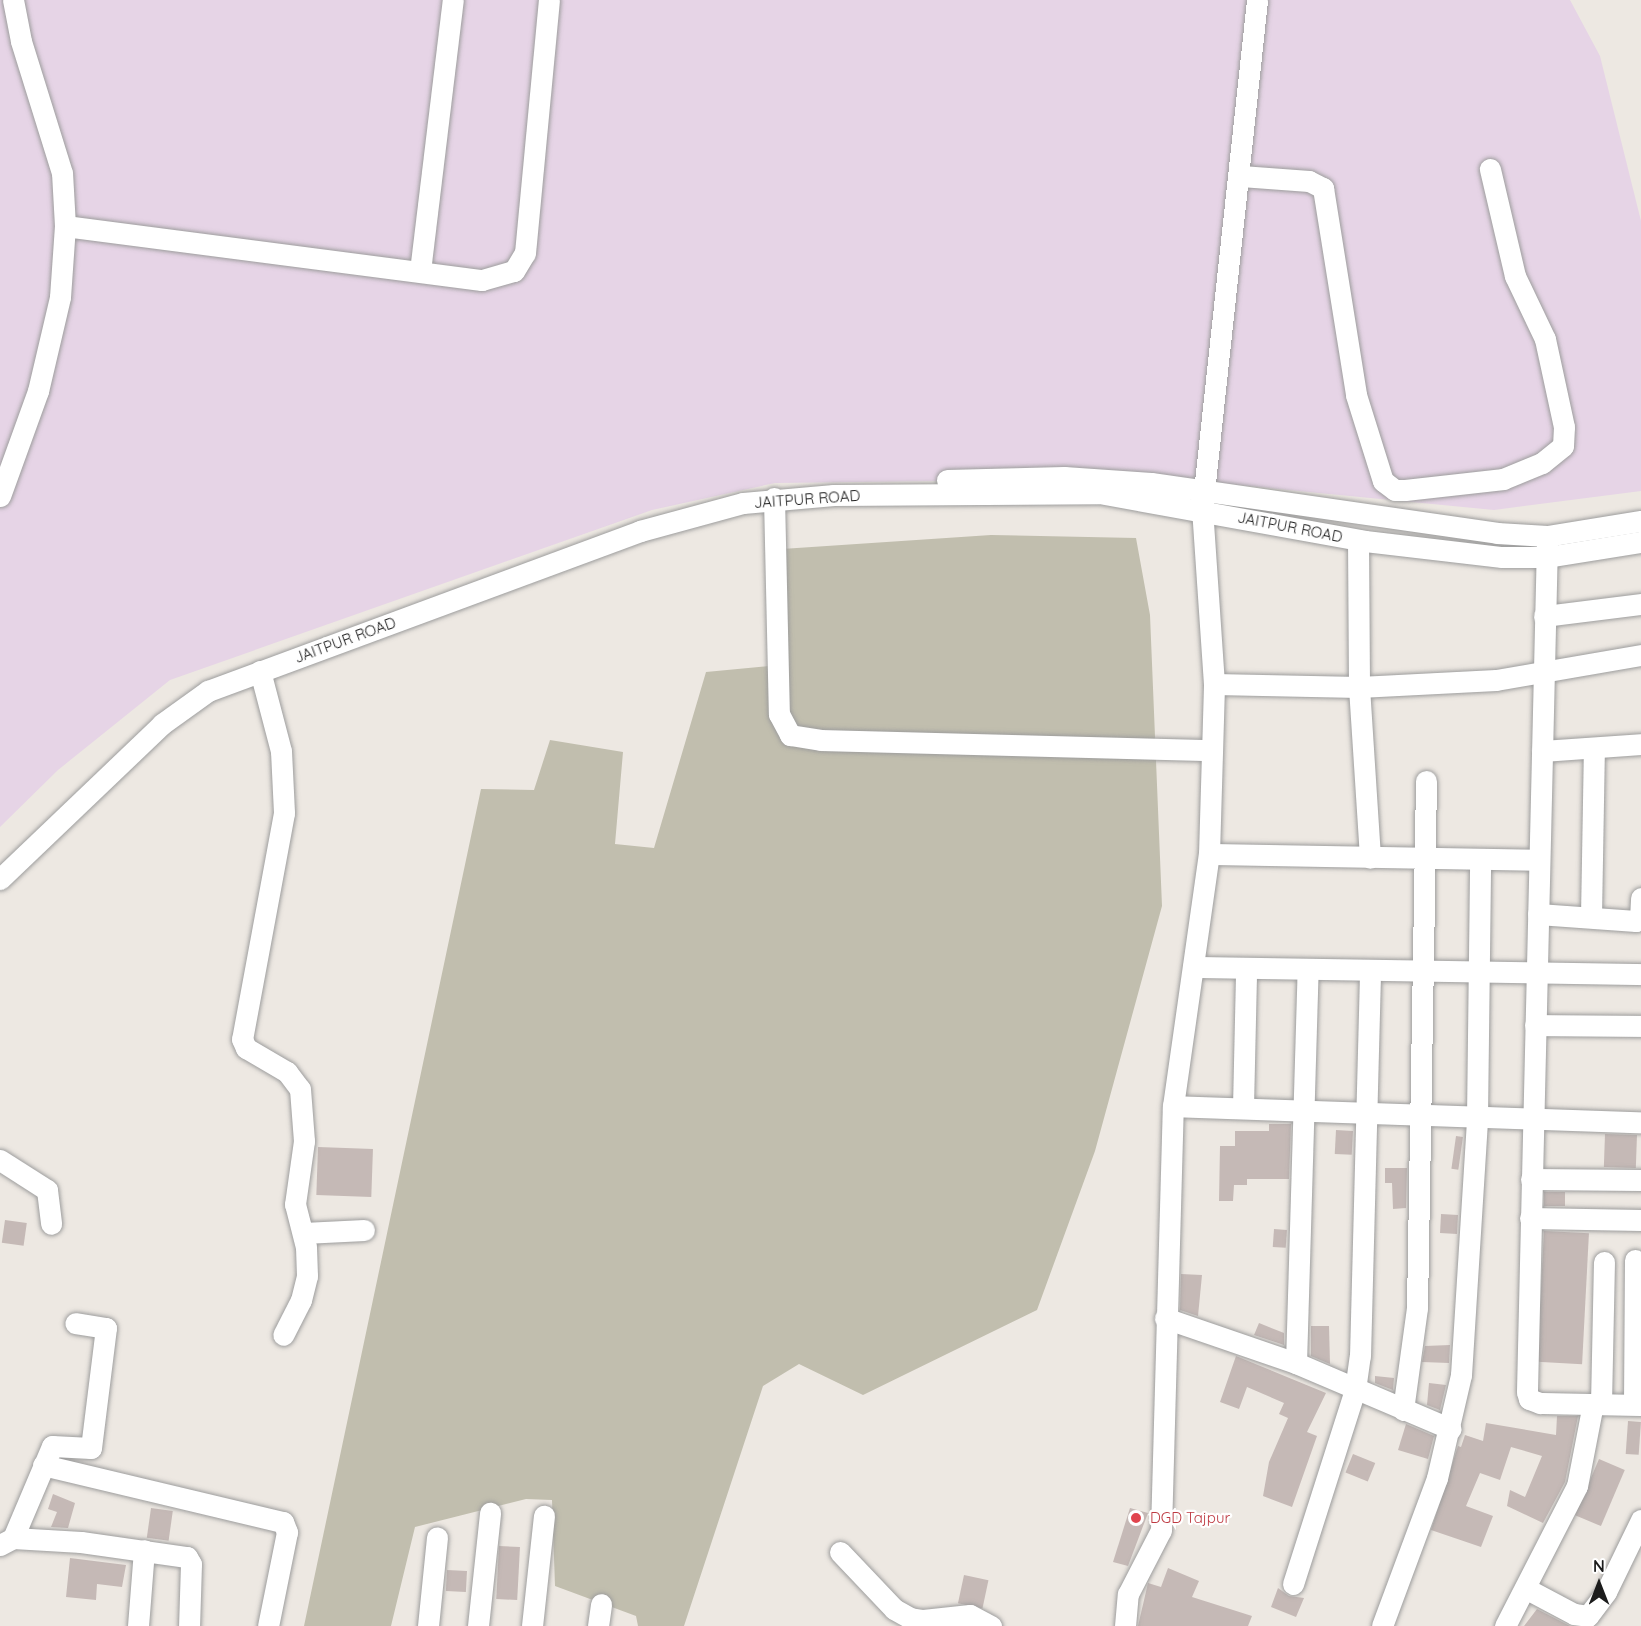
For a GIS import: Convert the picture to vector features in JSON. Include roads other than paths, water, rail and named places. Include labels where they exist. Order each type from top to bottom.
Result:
[{"type":"street","points":[[0,496],[43,370],[60,297],[65,226],[62,173],[21,41],[13,0]]},
{"type":"street","points":[[420,271],[453,0]]},
{"type":"street","points":[[65,226],[482,280],[514,271],[525,253],[549,0]]},
{"type":"street","points":[[1125,1626],[1128,1594],[1161,1530],[1165,1318],[1173,1106],[1209,854],[1214,684],[1203,500],[1241,176],[1257,0]]},
{"type":"street","points":[[1241,176],[1309,181],[1323,188],[1356,395],[1383,481],[1395,490],[1405,490],[1503,479],[1542,464],[1563,446],[1564,427],[1545,339],[1515,276],[1490,169]]},
{"type":"street","name":"JAITPUR ROAD","points":[[0,864],[191,688],[652,516],[782,485],[1065,477],[1203,500],[1445,528],[1547,536],[1641,521]]},
{"type":"street","name":"JAITPUR ROAD","points":[[0,879],[175,712],[208,691],[640,531],[774,498],[1099,494],[1203,500],[1358,540],[1502,557],[1547,557],[1641,542]]},
{"type":"street","points":[[774,498],[779,714],[790,735],[821,740],[1212,750]]},
{"type":"street","points":[[1547,536],[1532,1119],[1529,1399],[1540,1403],[1637,1405],[1635,1260]]},
{"type":"street","points":[[1358,540],[1359,687],[1370,858]]},
{"type":"street","points":[[1544,616],[1641,604]]},
{"type":"street","points":[[1214,684],[1359,687],[1496,680],[1545,669],[1641,655]]},
{"type":"street","points":[[260,671],[281,751],[284,813],[242,1039],[246,1048],[287,1072],[300,1089],[304,1141],[295,1204],[304,1233],[307,1276],[301,1300],[284,1335]]},
{"type":"street","points":[[1542,751],[1594,750],[1641,744]]},
{"type":"street","points":[[1591,916],[1594,750]]},
{"type":"street","points":[[1403,1410],[1417,1308],[1426,781]]},
{"type":"street","points":[[1209,854],[1539,860]]},
{"type":"street","points":[[1382,1626],[1418,1534],[1451,1429],[1461,1376],[1477,1118],[1480,859]]},
{"type":"street","points":[[1538,914],[1638,921],[1641,898]]},
{"type":"street","points":[[1193,967],[1246,970],[1536,969],[1641,974]]},
{"type":"street","points":[[1243,1107],[1246,970]]},
{"type":"street","points":[[1296,1363],[1308,970]]},
{"type":"street","points":[[1293,1584],[1355,1390],[1360,1356],[1370,970]]},
{"type":"street","points":[[1535,1025],[1641,1026]]},
{"type":"street","points":[[1173,1106],[1641,1122]]},
{"type":"street","points":[[0,1160],[47,1190],[51,1224]]},
{"type":"street","points":[[1531,1179],[1641,1180]]},
{"type":"street","points":[[1530,1218],[1641,1220]]},
{"type":"street","points":[[304,1233],[364,1230]]},
{"type":"street","points":[[1505,1626],[1577,1486],[1597,1404],[1604,1262]]},
{"type":"street","points":[[1165,1318],[1296,1363],[1451,1429]]},
{"type":"street","points":[[75,1323],[106,1328],[91,1448],[52,1446],[7,1541],[179,1553],[191,1564],[189,1626]]},
{"type":"street","points":[[43,1465],[283,1522],[287,1532],[268,1626]]},
{"type":"street","points":[[478,1626],[490,1513]]},
{"type":"street","points":[[532,1626],[544,1516]]},
{"type":"street","points":[[1525,1588],[1574,1614],[1588,1616],[1606,1592],[1641,1520]]},
{"type":"street","points":[[428,1626],[437,1537]]},
{"type":"street","points":[[138,1626],[144,1550]]},
{"type":"street","points":[[840,1552],[894,1609],[923,1620],[944,1621],[977,1616],[991,1626]]},
{"type":"street","points":[[598,1626],[601,1604]]},
{"type":"place","name":"DGD Tajpur","points":[[1136,1518]]}]
